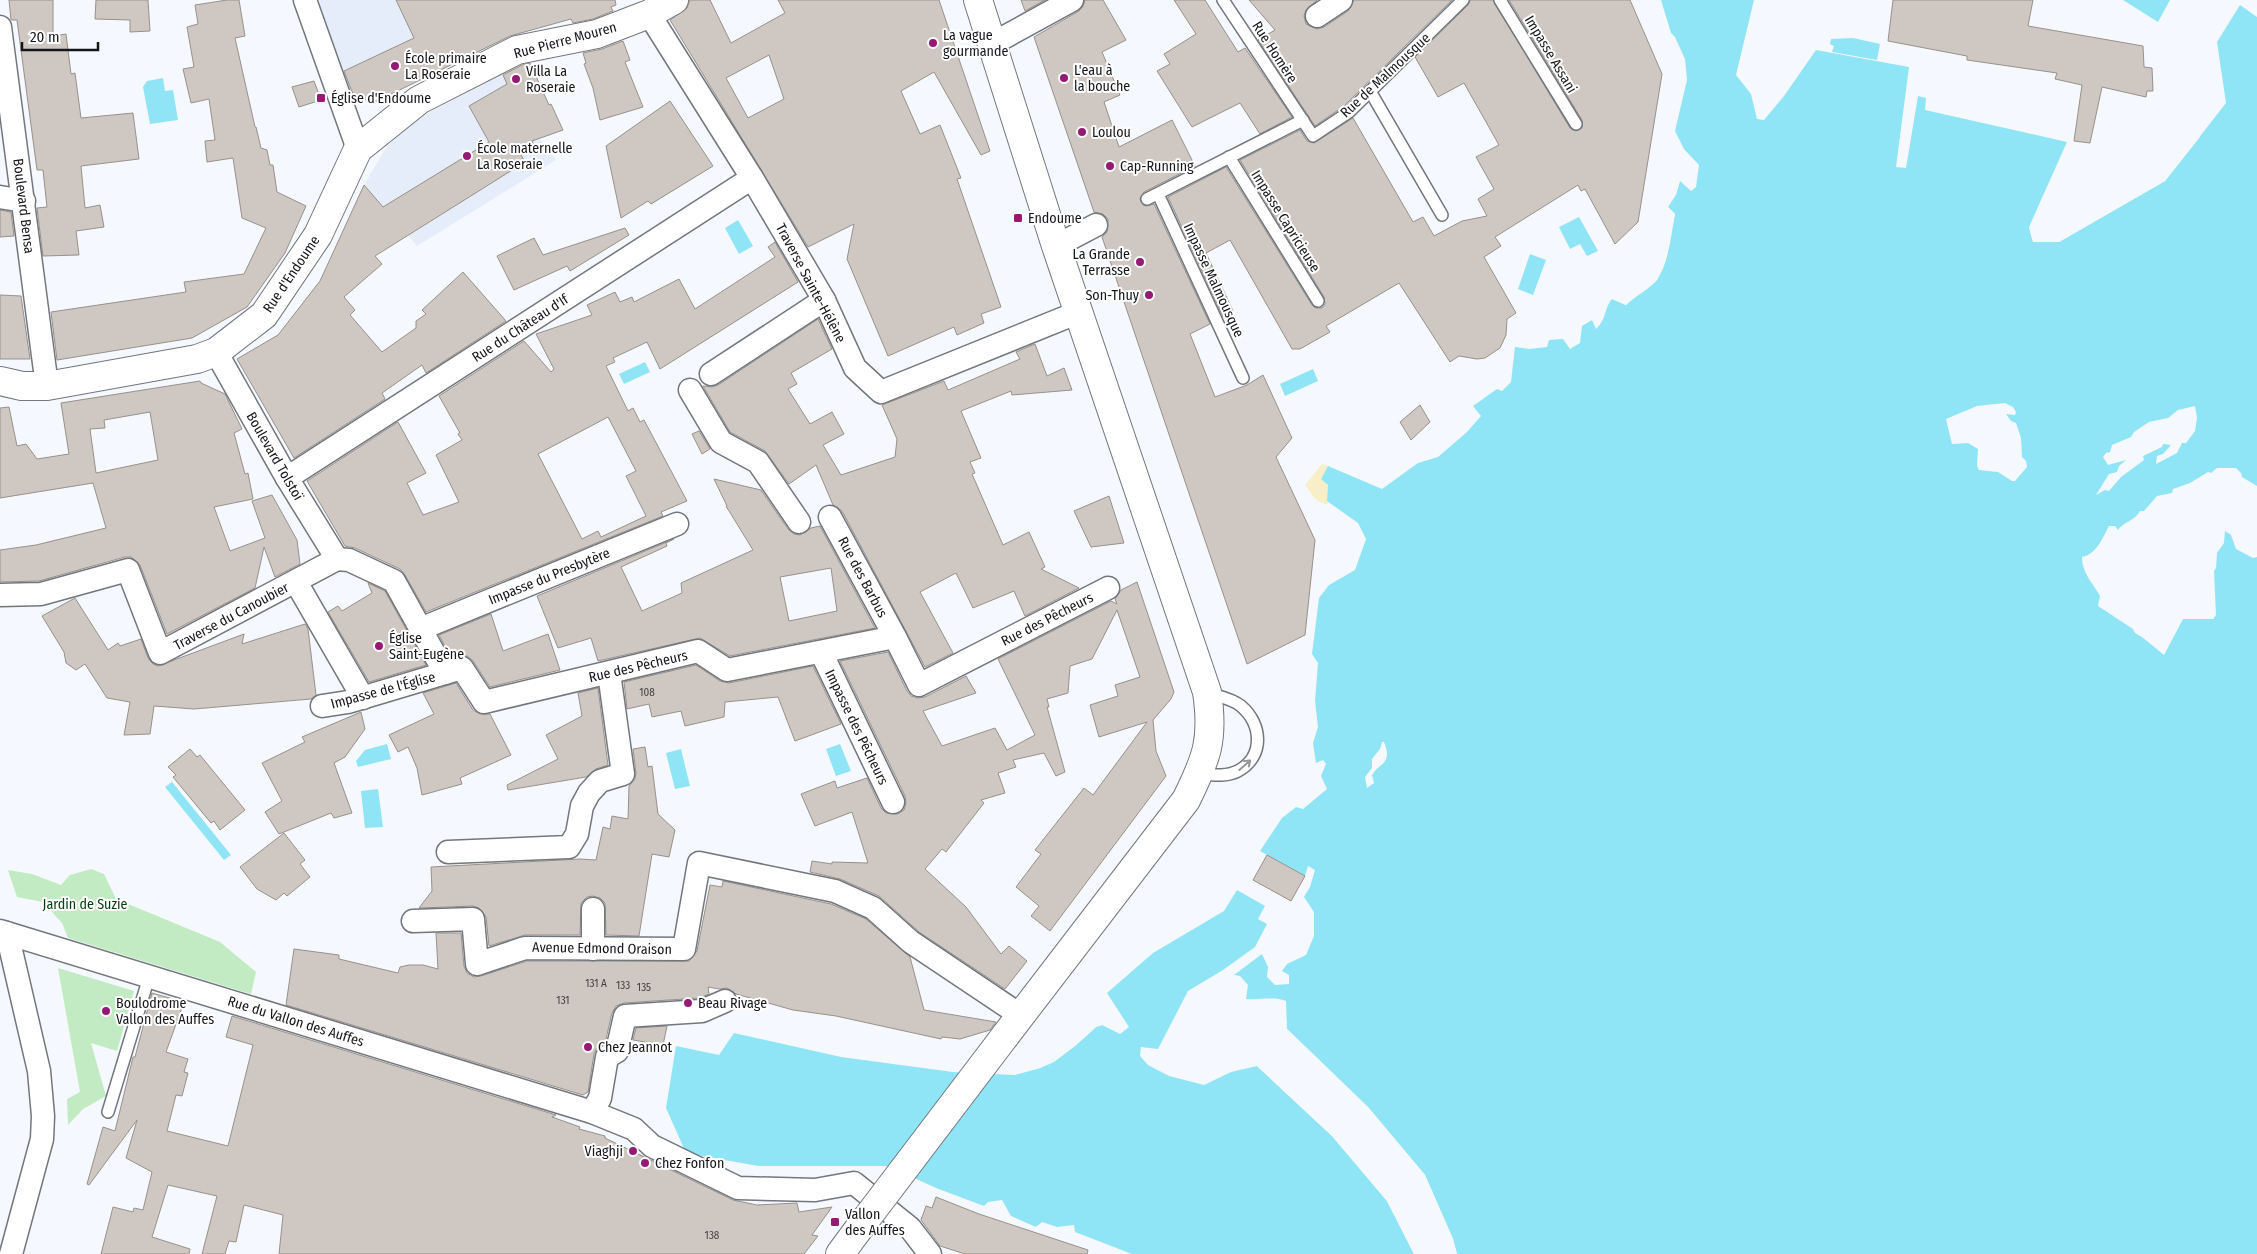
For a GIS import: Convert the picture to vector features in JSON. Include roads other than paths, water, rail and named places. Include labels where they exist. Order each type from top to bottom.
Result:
[{"type":"main road","name":"Rue Pierre Mouren","points":[[358,149],[419,100],[517,50],[597,34],[649,14],[674,0]]},
{"type":"main road","points":[[840,1254],[1186,800],[1206,756],[1210,735],[1207,692],[1056,246],[978,0]]},
{"type":"main road","name":"Rue d'Endoume","points":[[0,381],[22,386],[47,386],[197,359],[216,352],[264,315],[318,235],[358,149]]},
{"type":"street","points":[[305,0],[358,149]]},
{"type":"street","points":[[992,44],[1072,0]]},
{"type":"street","points":[[1317,16],[1340,0]]},
{"type":"street","name":"Traverse Sainte-Hélène","points":[[649,14],[752,178],[824,300],[855,368],[880,392],[1079,312]]},
{"type":"street","name":"Boulevard Bensa","points":[[0,27],[47,386]]},
{"type":"street","name":"Rue du Château d'If","points":[[287,478],[752,178]]},
{"type":"street","points":[[0,197],[24,200]]},
{"type":"street","points":[[1056,246],[1096,225]]},
{"type":"street","points":[[711,374],[824,300]]},
{"type":"street","name":"Boulevard Tolstoï","points":[[216,352],[287,478],[337,559]]},
{"type":"street","points":[[690,390],[721,442],[758,462],[799,522]]},
{"type":"street","name":"Rue des Barbus","points":[[830,517],[895,637]]},
{"type":"street","name":"Impasse du Presbytère","points":[[420,628],[677,524]]},
{"type":"street","points":[[337,559],[349,560],[394,581],[445,673]]},
{"type":"street","name":"Traverse du Canoubier","points":[[0,595],[41,594],[128,570],[160,653],[337,559]]},
{"type":"street","points":[[296,582],[363,698]]},
{"type":"street","name":"Rue des Pêcheurs","points":[[445,673],[462,668],[484,702],[698,651],[727,670],[895,637],[919,685],[1108,588]]},
{"type":"street","name":"Impasse des Pêcheurs","points":[[821,652],[893,802]]},
{"type":"street","name":"Impasse de l'Église","points":[[322,706],[363,698],[445,673]]},
{"type":"street","points":[[448,852],[569,847],[577,834],[582,806],[589,793],[600,781],[623,774],[609,673]]},
{"type":"street","name":"Avenue Edmond Oraison","points":[[413,921],[472,919],[477,964],[526,948],[684,949],[699,863],[836,891],[873,908],[911,942],[1013,1026]]},
{"type":"street","points":[[593,909],[593,949]]},
{"type":"street","points":[[3,932],[39,1071],[43,1116],[42,1139],[11,1254]]},
{"type":"street","name":"Rue du Vallon des Auffes","points":[[3,932],[592,1112],[634,1129],[652,1146],[738,1188],[815,1190],[854,1183],[910,1228],[930,1254]]},
{"type":"street","points":[[592,1112],[600,1098],[607,1057],[617,1051],[625,1016],[702,1011],[725,1002]]},
{"type":"lane","name":"Rue Homère","points":[[1223,0],[1302,120]]},
{"type":"lane","name":"Rue de Malmousque","points":[[1302,120],[1313,136],[1349,112],[1463,0]]},
{"type":"lane","name":"Impasse Assani","points":[[1500,0],[1576,124]]},
{"type":"lane","points":[[1370,91],[1442,215]]},
{"type":"lane","points":[[1147,199],[1302,120]]},
{"type":"lane","name":"Impasse Capricieuse","points":[[1229,157],[1318,301]]},
{"type":"lane","name":"Impasse Malmousque","points":[[1158,194],[1243,378]]},
{"type":"lane","points":[[1199,774],[1223,776],[1238,771],[1250,762],[1258,740],[1256,722],[1240,705],[1207,692]]},
{"type":"lane","points":[[108,1112],[149,977]]},
{"type":"water","points":[[1661,0],[1754,0],[1736,75],[1751,94],[1757,119],[1764,120],[1784,96],[1816,50],[1909,67],[1896,167],[1906,168],[1918,96],[1926,98],[1925,110],[2067,142],[2029,227],[2033,242],[2059,242],[2165,181],[2226,103],[2217,42],[2240,5],[2257,17],[2257,486],[2242,477],[2236,468],[2217,468],[2211,473],[2208,472],[2190,483],[2173,489],[2172,493],[2157,496],[2144,511],[2140,511],[2118,530],[2115,526],[2109,526],[2096,549],[2082,557],[2082,563],[2100,596],[2098,606],[2133,629],[2135,633],[2164,655],[2183,619],[2213,619],[2216,615],[2214,571],[2217,553],[2224,543],[2225,531],[2231,535],[2236,549],[2253,558],[2257,557],[2257,1254],[1457,1254],[1453,1239],[1425,1175],[1368,1107],[1287,1029],[1286,1001],[1272,998],[1246,999],[1248,985],[1240,976],[1234,975],[1262,954],[1268,967],[1267,977],[1275,985],[1289,984],[1289,975],[1282,971],[1287,964],[1306,955],[1314,936],[1314,912],[1304,897],[1310,887],[1315,870],[1308,866],[1305,876],[1260,851],[1282,818],[1296,807],[1303,809],[1327,789],[1321,776],[1326,764],[1323,760],[1316,763],[1313,743],[1318,727],[1315,701],[1318,663],[1312,654],[1319,598],[1329,585],[1355,570],[1366,539],[1358,523],[1327,501],[1328,485],[1321,479],[1328,466],[1382,489],[1418,463],[1438,457],[1467,432],[1481,416],[1473,406],[1497,389],[1502,391],[1511,382],[1515,347],[1529,349],[1547,347],[1549,340],[1563,339],[1570,349],[1580,343],[1582,326],[1592,320],[1596,329],[1600,325],[1612,299],[1626,305],[1657,280],[1667,257],[1675,214],[1668,207],[1676,195],[1680,181],[1691,191],[1696,187],[1699,165],[1684,149],[1675,131],[1687,80],[1685,59],[1675,37],[1671,33]],"holes":[[[2005,403],[2013,407],[2016,412],[2015,415],[2006,414],[2011,421],[2016,423],[2021,438],[2022,457],[2026,461],[2027,467],[2015,481],[1998,472],[1979,470],[1977,466],[1978,449],[1968,443],[1952,444],[1946,419],[1977,406]],[[2195,406],[2197,418],[2195,431],[2186,443],[2182,443],[2177,453],[2156,464],[2157,456],[2163,454],[2171,445],[2163,444],[2162,447],[2143,456],[2144,460],[2121,477],[2109,491],[2105,490],[2096,495],[2109,474],[2117,472],[2119,466],[2126,460],[2108,465],[2103,457],[2106,453],[2110,452],[2112,445],[2131,437],[2134,432],[2149,422],[2168,418],[2178,410]],[[1382,742],[1384,742],[1386,759],[1372,775],[1374,783],[1367,788],[1365,777],[1372,768],[1372,759],[1380,749]]]},
{"type":"water","points":[[2123,0],[2170,0],[2158,22]]},
{"type":"water","points":[[1853,38],[1880,44],[1877,60],[1832,52],[1834,46],[1830,44],[1831,39]]},
{"type":"water","points":[[163,78],[165,91],[173,90],[178,120],[150,124],[143,87],[147,81]]},
{"type":"water","points":[[1579,217],[1598,251],[1587,256],[1580,244],[1570,249],[1559,227]]},
{"type":"water","points":[[738,220],[753,246],[739,254],[725,228]]},
{"type":"water","points":[[1530,254],[1546,260],[1533,295],[1518,289]]},
{"type":"water","points":[[645,362],[650,372],[624,384],[619,374]]},
{"type":"water","points":[[1313,369],[1318,381],[1285,396],[1280,384]]},
{"type":"water","points":[[387,744],[391,759],[358,767],[356,761],[365,750]]},
{"type":"water","points":[[840,744],[851,771],[836,776],[826,749]]},
{"type":"water","points":[[681,749],[690,786],[675,789],[666,753]]},
{"type":"water","points":[[172,782],[231,855],[224,860],[165,787]]},
{"type":"water","points":[[378,789],[383,827],[365,828],[361,791]]},
{"type":"water","points":[[1237,890],[1265,906],[1258,919],[1267,924],[1255,947],[1223,970],[1188,991],[1158,1049],[1141,1047],[1140,1056],[1148,1065],[1169,1076],[1204,1085],[1231,1072],[1257,1066],[1332,1136],[1387,1201],[1414,1254],[1132,1254],[1075,1232],[1074,1225],[1057,1227],[1042,1222],[1036,1227],[1011,1216],[1002,1200],[988,1202],[984,1206],[936,1188],[888,1166],[758,1166],[686,1153],[666,1108],[676,1046],[719,1055],[734,1033],[841,1057],[953,1072],[1014,1075],[1040,1068],[1075,1046],[1096,1027],[1102,1025],[1120,1034],[1129,1027],[1107,993],[1153,953],[1224,911]]},
{"type":"place","name":"La vague gourmande","points":[[933,43]]},
{"type":"place","name":"École primaire La Roseraie","points":[[395,66]]},
{"type":"place","name":"L'eau à la bouche","points":[[1064,78]]},
{"type":"place","name":"Villa La Roseraie","points":[[516,79]]},
{"type":"place","name":"Église d'Endoume","points":[[321,98]]},
{"type":"place","name":"Loulou","points":[[1082,132]]},
{"type":"place","name":"École maternelle La Roseraie","points":[[467,156]]},
{"type":"place","name":"Cap-Running","points":[[1110,166]]},
{"type":"place","name":"Endoume","points":[[1018,218]]},
{"type":"place","name":"La Grande Terrasse","points":[[1140,262]]},
{"type":"place","name":"Son-Thuy","points":[[1149,295]]},
{"type":"place","name":"Église Saint-Eugène","points":[[379,646]]},
{"type":"place","name":"Beau Rivage","points":[[688,1003]]},
{"type":"place","name":"Boulodrome Vallon des Auffes","points":[[106,1011]]},
{"type":"place","name":"Chez Jeannot","points":[[588,1047]]},
{"type":"place","name":"Viaghji","points":[[633,1151]]},
{"type":"place","name":"Chez Fonfon","points":[[645,1163]]},
{"type":"place","name":"Vallon des Auffes","points":[[835,1222]]},
{"type":"park label","name":"Jardin de Suzie","points":[[85,904]]}]
